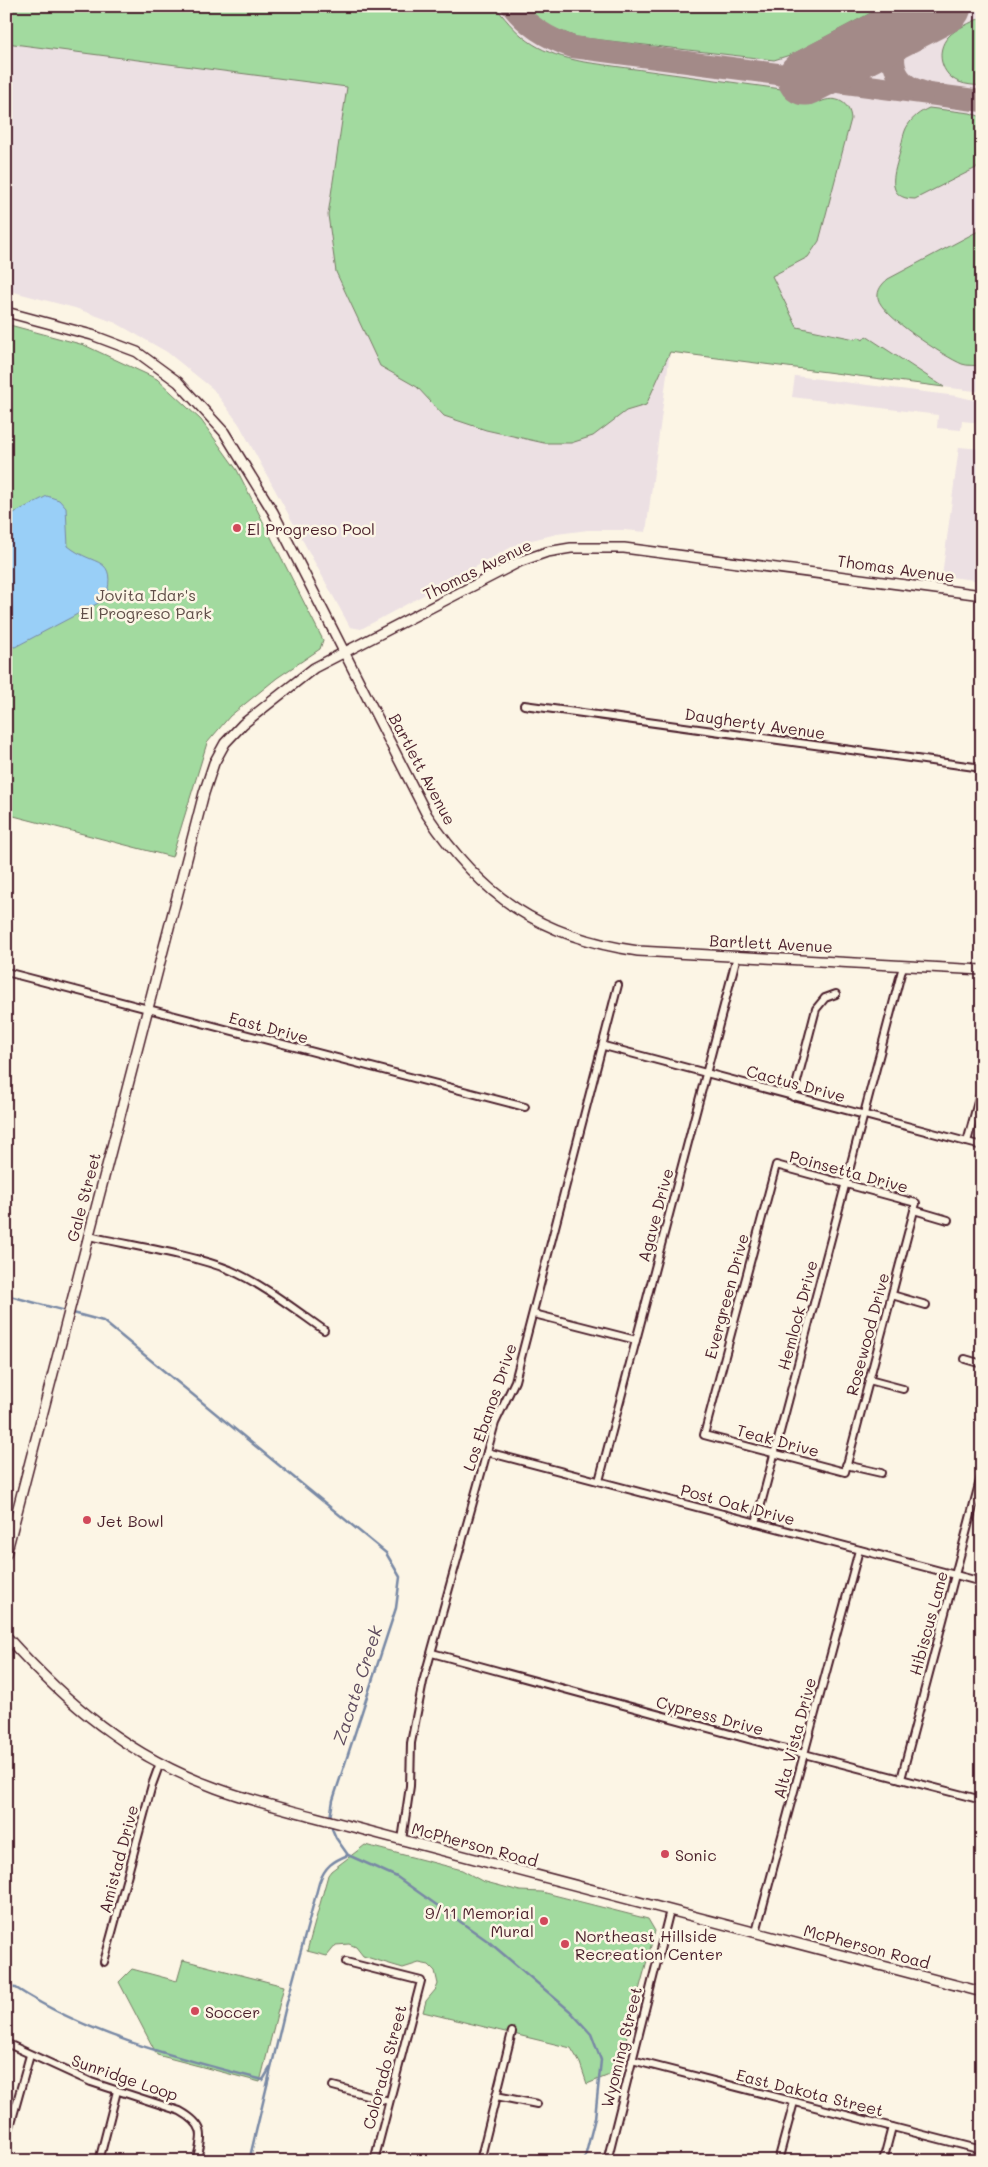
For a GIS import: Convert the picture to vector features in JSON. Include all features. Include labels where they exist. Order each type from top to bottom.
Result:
[{"type":"main road","name":"Bartlett Avenue","points":[[6,312],[92,335],[137,352],[178,382],[224,432],[273,512],[427,814],[440,834],[477,878],[512,907],[549,927],[603,945],[638,951],[982,970]]},
{"type":"main road","name":"Thomas Avenue","points":[[191,849],[214,763],[225,743],[243,724],[307,674],[495,573],[547,552],[571,548],[624,548],[982,595]]},
{"type":"main road","name":"Gale Street","points":[[6,1554],[191,849]]},
{"type":"main road","name":"McPherson Road","points":[[6,1636],[48,1681],[71,1702],[121,1741],[160,1763],[216,1788],[344,1825],[982,1992]]},
{"type":"street","name":"Daugherty Avenue","points":[[524,705],[982,768]]},
{"type":"street","name":"Agave Drive","points":[[599,1481],[737,956]]},
{"type":"street","name":"Hemlock Drive","points":[[756,1522],[903,966]]},
{"type":"street","name":"East Drive","points":[[6,972],[525,1107]]},
{"type":"street","name":"Los Ebanos Drive","points":[[402,1840],[410,1786],[411,1743],[423,1682],[495,1423],[515,1381],[534,1314],[604,1046],[618,985]]},
{"type":"street","points":[[793,1097],[816,1009],[825,998],[836,994]]},
{"type":"street","name":"Cactus Drive","points":[[604,1046],[982,1146]]},
{"type":"street","points":[[967,1142],[982,1087]]},
{"type":"street","name":"Poinsetta Drive","points":[[776,1165],[846,1184],[948,1220]]},
{"type":"street","name":"Evergreen Drive","points":[[704,1435],[776,1165]]},
{"type":"street","name":"Rosewood Drive","points":[[846,1468],[915,1207]]},
{"type":"street","points":[[89,1236],[198,1260],[230,1270],[268,1290],[324,1330]]},
{"type":"street","points":[[892,1295],[926,1305]]},
{"type":"street","points":[[534,1314],[636,1340]]},
{"type":"street","points":[[965,1359],[982,1364]]},
{"type":"street","points":[[869,1380],[903,1389]]},
{"type":"street","name":"Teak Drive","points":[[704,1435],[774,1454],[881,1473]]},
{"type":"street","name":"Post Oak Drive","points":[[487,1452],[982,1582]]},
{"type":"street","name":"Hibiscus Lane","points":[[901,1779],[982,1473]]},
{"type":"street","name":"Alta Vista Drive","points":[[756,1932],[859,1550]]},
{"type":"street","name":"Cypress Drive","points":[[432,1653],[804,1754],[982,1800]]},
{"type":"street","name":"Amistad Drive","points":[[104,1962],[152,1785],[160,1763]]},
{"type":"street","name":"Wyoming Street","points":[[606,2161],[670,1910]]},
{"type":"street","name":"Colorado Street","points":[[346,1962],[421,1980],[374,2161]]},
{"type":"street","points":[[480,2161],[512,2032]]},
{"type":"street","name":"Sunridge Loop","points":[[6,2043],[116,2092],[180,2111],[191,2117],[199,2124],[202,2135],[196,2161]]},
{"type":"street","points":[[6,2141],[30,2055]]},
{"type":"street","name":"East Dakota Street","points":[[632,2060],[982,2150]]},
{"type":"street","points":[[333,2086],[389,2101]]},
{"type":"street","points":[[99,2161],[116,2092]]},
{"type":"street","points":[[496,2096],[537,2104]]},
{"type":"street","points":[[778,2161],[794,2102]]},
{"type":"street","points":[[883,2161],[892,2127]]},
{"type":"shaded area","points":[[6,6],[982,6],[982,392],[670,352],[646,532],[588,530],[557,534],[519,543],[361,629],[350,627],[239,424],[213,389],[167,352],[116,323],[75,308],[6,290]]},
{"type":"shaded area","points":[[795,376],[957,396],[982,402],[982,423],[962,421],[961,430],[937,428],[938,415],[792,397]]},
{"type":"shaded area","points":[[959,447],[982,449],[982,581],[942,576]]},
{"type":"green space","points":[[6,6],[495,6],[523,37],[555,55],[584,62],[818,94],[820,102],[831,99],[837,100],[848,108],[851,119],[819,241],[808,257],[772,276],[797,327],[855,339],[859,337],[863,340],[866,336],[944,387],[670,352],[646,405],[626,411],[593,436],[571,443],[544,443],[486,430],[444,416],[417,387],[380,366],[336,272],[328,215],[347,87],[6,43]]},
{"type":"green space","points":[[524,6],[884,6],[793,54],[774,60],[576,37],[546,25]]},
{"type":"green space","points":[[982,17],[982,86],[970,85],[953,79],[948,74],[942,62],[942,49],[951,34]]},
{"type":"green space","points":[[929,108],[970,113],[982,117],[982,165],[915,199],[905,198],[898,194],[894,183],[894,175],[904,135],[906,128],[912,120]]},
{"type":"green space","points":[[982,229],[981,366],[962,364],[929,345],[901,325],[882,306],[878,298],[878,292],[888,279]]},
{"type":"green space","name":"Jovita Idar's El Progreso Park","points":[[6,324],[84,345],[157,379],[201,420],[237,470],[323,640],[320,649],[277,678],[230,716],[207,743],[172,857],[6,814]]},
{"type":"green space","points":[[365,1845],[462,1870],[482,1881],[520,1891],[542,1892],[648,1919],[655,1931],[617,2072],[587,2084],[580,2063],[571,2048],[423,2012],[426,2001],[438,1984],[435,1971],[429,1965],[419,1963],[403,1968],[363,1956],[356,1947],[349,1944],[336,1945],[327,1956],[307,1951],[328,1875]]},
{"type":"green space","points":[[183,1960],[284,1986],[260,2082],[157,2055],[119,1982],[132,1969],[177,1981]]},
{"type":"water","points":[[47,496],[59,500],[66,508],[68,546],[106,568],[109,585],[106,599],[15,647],[7,645],[6,517]]},
{"type":"waterway","name":"Zacate Creek","points":[[6,1295],[103,1321],[386,1553],[400,1577],[396,1608],[333,1800],[330,1818]]},
{"type":"waterway","name":"Zacate Creek","points":[[330,1824],[336,1838],[348,1855],[397,1877],[489,1942],[570,2011],[591,2034],[601,2060],[595,2118],[584,2161]]},
{"type":"waterway","points":[[249,2161],[285,2010],[319,1883],[330,1865],[348,1855]]},
{"type":"waterway","points":[[6,1987],[16,1988],[74,2020],[135,2044],[167,2054],[263,2080],[270,2068]]},
{"type":"taxiway","points":[[512,6],[532,26],[556,40],[573,47],[982,101]]},
{"type":"taxiway","points":[[914,22],[899,41],[895,51],[894,62],[896,71],[902,80],[911,87],[923,92]]},
{"type":"runway","points":[[805,78],[944,6]]},
{"type":"place","name":"El Progreso Pool","points":[[237,528]]},
{"type":"place","name":"Jet Bowl","points":[[87,1520]]},
{"type":"place","name":"Sonic","points":[[665,1854]]},
{"type":"place","name":"9/11 Memorial Mural","points":[[544,1921]]},
{"type":"place","name":"Northeast Hillside Recreation Center","points":[[565,1944]]},
{"type":"place","name":"Soccer","points":[[195,2011]]}]
